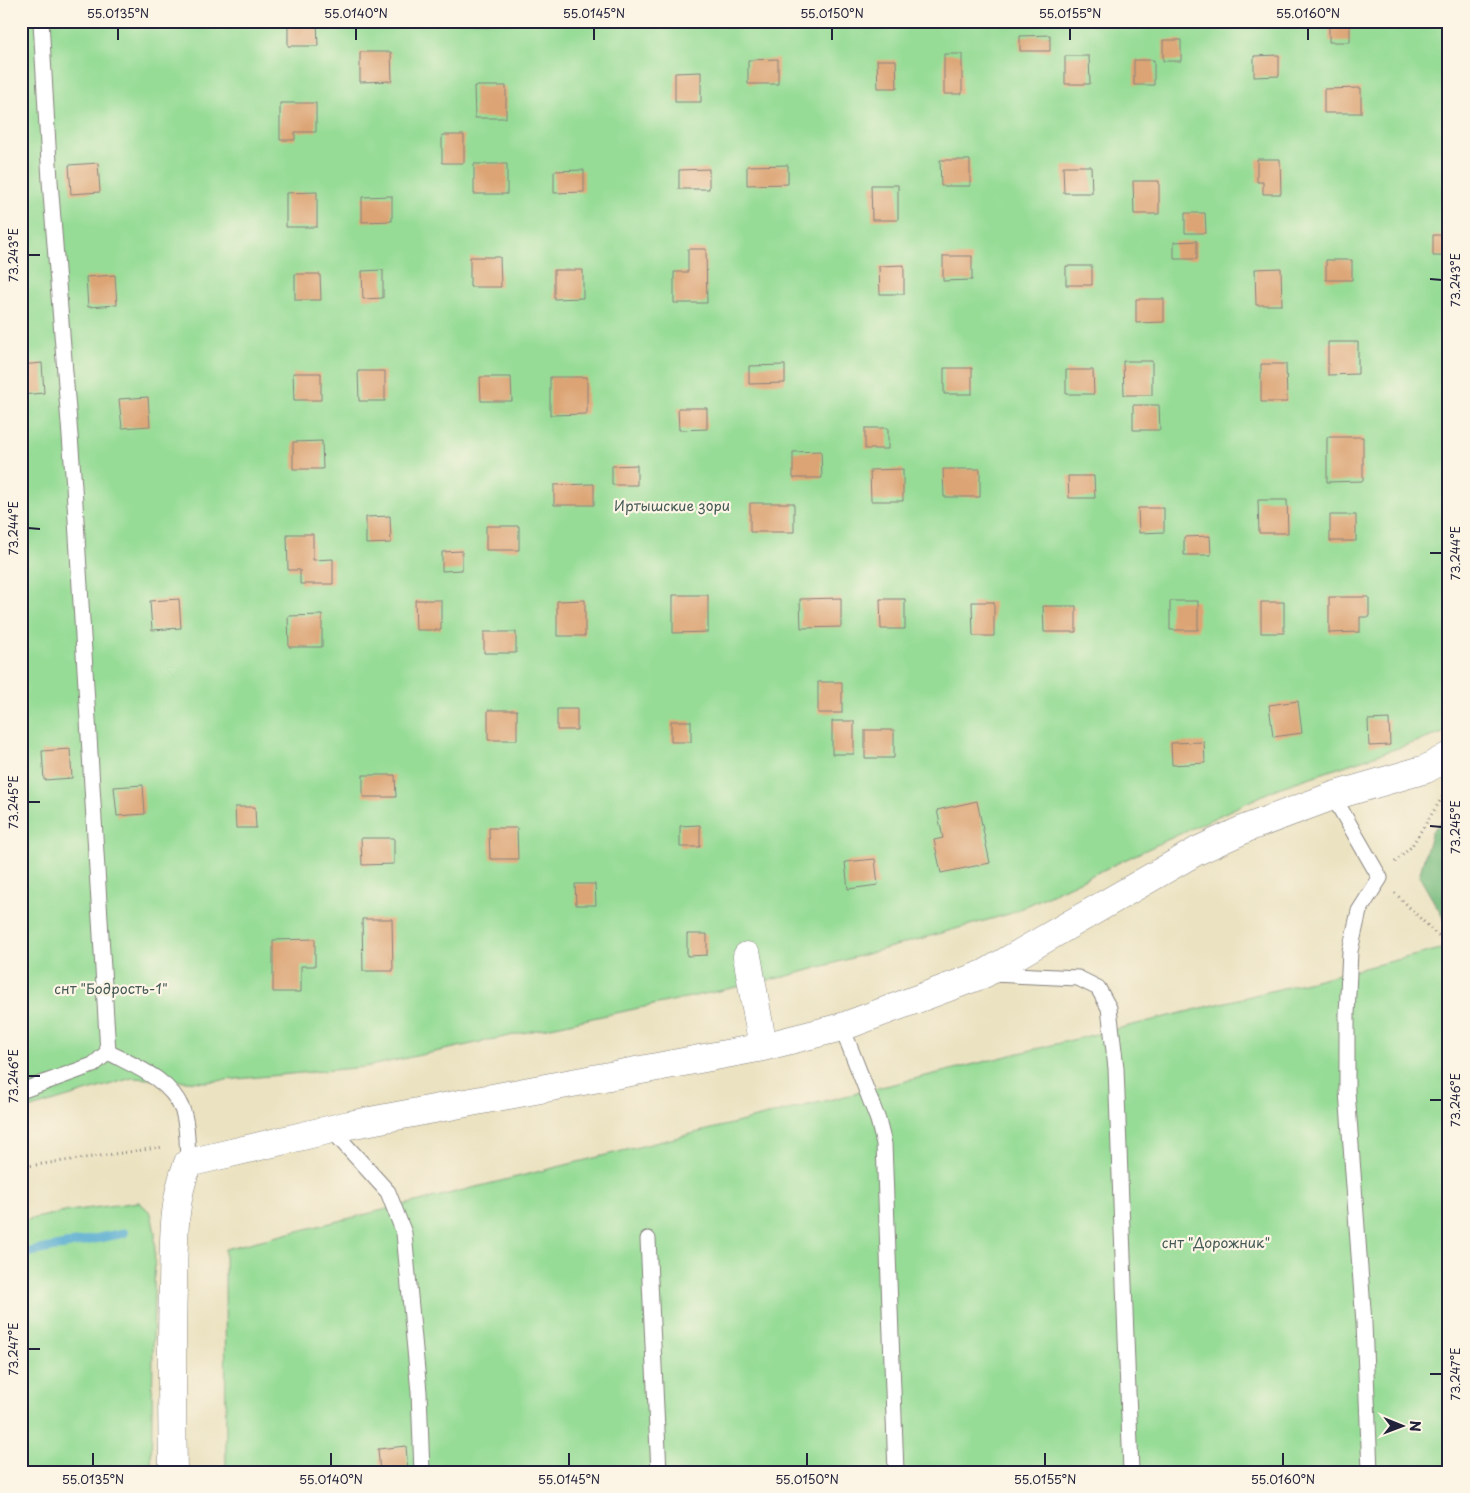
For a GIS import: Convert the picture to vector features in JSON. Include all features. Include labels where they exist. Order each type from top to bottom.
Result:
[{"type":"street","points":[[173,1472],[171,1341],[174,1215],[187,1153],[331,1129],[764,1047],[842,1027],[984,974],[1197,851],[1247,828],[1334,796],[1438,763]]},
{"type":"street","points":[[746,956],[764,1047]]},
{"type":"lane","points":[[41,21],[50,181],[74,486],[108,1052]]},
{"type":"lane","points":[[1334,796],[1380,878],[1359,911],[1350,951],[1347,1014],[1347,1091],[1364,1323],[1370,1472]]},
{"type":"lane","points":[[984,974],[1078,978],[1098,988],[1109,1008],[1116,1068],[1132,1472]]},
{"type":"lane","points":[[842,1027],[878,1120],[884,1144],[896,1472]]},
{"type":"lane","points":[[21,1090],[93,1065],[108,1052]]},
{"type":"lane","points":[[108,1052],[156,1078],[171,1090],[182,1110],[187,1153]]},
{"type":"lane","points":[[331,1129],[388,1192],[404,1233],[419,1392],[422,1472]]},
{"type":"lane","points":[[648,1238],[659,1472]]},
{"type":"path","points":[[1438,763],[1447,793],[1411,847],[1380,878],[1436,934],[1449,940]]},
{"type":"path","points":[[21,1167],[187,1153]]},
{"type":"green space","name":"Иртышские зори","points":[[21,21],[1449,21],[1449,731],[1278,788],[1009,914],[788,976],[365,1067],[205,1082],[132,1078],[21,1111]]},
{"type":"green space","points":[[1449,815],[1449,928],[1419,876],[1432,831]]},
{"type":"green space","name":"снт \"Дорожник\"","points":[[1449,947],[1449,1472],[226,1472],[225,1249]]},
{"type":"green space","points":[[139,1202],[151,1213],[155,1233],[151,1472],[21,1472],[21,1221],[69,1211]]},
{"type":"building","points":[[288,21],[317,21],[318,46],[288,46]]},
{"type":"building","points":[[1329,21],[1350,21],[1350,42],[1329,42]]},
{"type":"building","points":[[1050,35],[1050,51],[1020,51],[1020,36]]},
{"type":"building","points":[[1163,40],[1181,40],[1181,61],[1163,61]]},
{"type":"building","points":[[360,52],[391,52],[392,81],[360,82]]},
{"type":"building","points":[[944,54],[962,54],[962,94],[944,94]]},
{"type":"building","points":[[1279,55],[1279,76],[1254,77],[1254,56]]},
{"type":"building","points":[[1065,56],[1089,56],[1090,84],[1065,84]]},
{"type":"building","points":[[778,59],[778,84],[748,84],[748,60]]},
{"type":"building","points":[[877,60],[896,60],[897,88],[878,88]]},
{"type":"building","points":[[1134,60],[1154,60],[1154,85],[1134,85]]},
{"type":"building","points":[[701,72],[701,102],[675,102],[675,73]]},
{"type":"building","points":[[474,86],[506,86],[506,118],[475,118]]},
{"type":"building","points":[[1361,88],[1361,113],[1324,113],[1324,89]]},
{"type":"building","points":[[280,103],[316,103],[316,132],[295,132],[295,140],[280,140]]},
{"type":"building","points":[[442,135],[464,135],[464,163],[442,163]]},
{"type":"building","points":[[1257,159],[1280,159],[1281,194],[1263,194],[1263,182],[1257,182]]},
{"type":"building","points":[[940,160],[970,160],[970,186],[941,186]]},
{"type":"building","points":[[98,163],[100,192],[71,194],[69,165]]},
{"type":"building","points":[[474,164],[507,164],[507,194],[474,194]]},
{"type":"building","points":[[788,165],[788,184],[747,185],[747,166]]},
{"type":"building","points":[[1063,166],[1091,166],[1092,193],[1064,193]]},
{"type":"building","points":[[709,169],[709,189],[679,189],[679,170]]},
{"type":"building","points":[[584,170],[584,192],[554,193],[554,171]]},
{"type":"building","points":[[1133,181],[1159,181],[1159,214],[1134,214]]},
{"type":"building","points":[[871,185],[898,185],[898,220],[872,220]]},
{"type":"building","points":[[317,192],[317,227],[286,227],[286,193]]},
{"type":"building","points":[[392,196],[392,221],[362,222],[362,197]]},
{"type":"building","points":[[1185,213],[1205,213],[1206,233],[1185,233]]},
{"type":"building","points":[[1433,235],[1449,235],[1449,256],[1433,256]]},
{"type":"building","points":[[1197,241],[1197,259],[1174,259],[1174,242]]},
{"type":"building","points":[[688,249],[706,249],[707,303],[674,303],[674,272],[688,272]]},
{"type":"building","points":[[943,256],[972,256],[972,280],[943,281]]},
{"type":"building","points":[[470,257],[500,257],[501,287],[470,287]]},
{"type":"building","points":[[1326,260],[1352,260],[1352,280],[1326,280]]},
{"type":"building","points":[[904,265],[904,294],[880,294],[879,266]]},
{"type":"building","points":[[1066,266],[1092,266],[1092,285],[1066,285]]},
{"type":"building","points":[[1281,268],[1282,305],[1256,305],[1255,269]]},
{"type":"building","points":[[383,270],[383,298],[363,299],[362,271]]},
{"type":"building","points":[[554,270],[583,270],[583,298],[554,299]]},
{"type":"building","points":[[295,274],[320,274],[321,300],[295,300]]},
{"type":"building","points":[[115,275],[117,305],[88,307],[86,277]]},
{"type":"building","points":[[1136,299],[1164,299],[1164,322],[1136,323]]},
{"type":"building","points":[[1328,342],[1358,342],[1358,374],[1328,375]]},
{"type":"building","points":[[1123,361],[1152,361],[1152,395],[1124,395]]},
{"type":"building","points":[[42,363],[44,393],[21,395],[21,365]]},
{"type":"building","points":[[1261,364],[1286,364],[1287,402],[1261,402]]},
{"type":"building","points":[[785,365],[785,383],[749,384],[749,366]]},
{"type":"building","points":[[944,368],[972,368],[972,394],[944,394]]},
{"type":"building","points":[[1066,370],[1093,370],[1094,394],[1066,394]]},
{"type":"building","points":[[358,371],[385,371],[385,401],[359,401]]},
{"type":"building","points":[[293,373],[321,373],[321,400],[294,400]]},
{"type":"building","points":[[480,377],[511,377],[512,401],[481,401]]},
{"type":"building","points":[[550,377],[587,377],[587,414],[550,415]]},
{"type":"building","points":[[148,397],[150,426],[122,428],[119,399]]},
{"type":"building","points":[[1133,405],[1159,405],[1160,430],[1133,430]]},
{"type":"building","points":[[678,408],[707,408],[707,429],[679,430]]},
{"type":"building","points":[[865,428],[888,428],[888,449],[865,449]]},
{"type":"building","points":[[1327,437],[1363,437],[1363,481],[1327,482]]},
{"type":"building","points":[[24,439],[26,469],[21,469],[21,440]]},
{"type":"building","points":[[322,441],[323,469],[293,469],[293,442]]},
{"type":"building","points":[[821,451],[822,478],[793,478],[793,452]]},
{"type":"building","points":[[637,465],[637,485],[612,485],[612,466]]},
{"type":"building","points":[[903,469],[903,501],[871,501],[870,470]]},
{"type":"building","points":[[943,469],[980,469],[980,497],[944,497]]},
{"type":"building","points":[[1068,476],[1094,476],[1095,498],[1069,498]]},
{"type":"building","points":[[594,484],[594,505],[554,505],[554,485]]},
{"type":"building","points":[[1258,500],[1287,500],[1288,533],[1259,533]]},
{"type":"building","points":[[750,503],[794,503],[794,532],[750,532]]},
{"type":"building","points":[[1138,508],[1164,508],[1164,532],[1139,533]]},
{"type":"building","points":[[1330,515],[1356,515],[1356,541],[1330,541]]},
{"type":"building","points":[[390,516],[391,543],[366,544],[366,517]]},
{"type":"building","points":[[486,526],[519,526],[519,550],[486,550]]},
{"type":"building","points":[[287,534],[313,534],[313,560],[333,559],[333,584],[300,584],[300,570],[288,570]]},
{"type":"building","points":[[1210,536],[1211,555],[1184,555],[1184,537]]},
{"type":"building","points":[[462,551],[462,570],[442,571],[442,552]]},
{"type":"building","points":[[673,595],[708,595],[708,632],[673,633]]},
{"type":"building","points":[[1329,597],[1369,597],[1369,617],[1360,617],[1360,632],[1329,633]]},
{"type":"building","points":[[841,598],[841,627],[801,628],[800,599]]},
{"type":"building","points":[[179,599],[181,628],[152,630],[150,601]]},
{"type":"building","points":[[880,599],[905,599],[905,629],[881,629]]},
{"type":"building","points":[[415,600],[441,600],[441,630],[416,630]]},
{"type":"building","points":[[585,600],[585,636],[557,636],[557,601]]},
{"type":"building","points":[[1170,601],[1198,601],[1198,630],[1170,630]]},
{"type":"building","points":[[972,602],[994,602],[994,636],[973,636]]},
{"type":"building","points":[[1261,602],[1284,602],[1284,633],[1261,633]]},
{"type":"building","points":[[1043,606],[1076,606],[1076,632],[1044,632]]},
{"type":"building","points":[[322,615],[322,647],[289,647],[288,616]]},
{"type":"building","points":[[484,632],[516,632],[516,653],[484,653]]},
{"type":"building","points":[[818,682],[842,682],[842,713],[818,713]]},
{"type":"building","points":[[1298,701],[1302,733],[1273,737],[1269,705]]},
{"type":"building","points":[[557,709],[577,709],[577,730],[557,730]]},
{"type":"building","points":[[488,710],[517,710],[517,740],[488,740]]},
{"type":"building","points":[[1389,719],[1390,745],[1369,746],[1368,720]]},
{"type":"building","points":[[671,721],[691,721],[691,742],[671,742]]},
{"type":"building","points":[[832,721],[854,721],[854,754],[832,754]]},
{"type":"building","points":[[865,730],[894,730],[894,758],[865,758]]},
{"type":"building","points":[[1204,742],[1205,763],[1172,765],[1171,743]]},
{"type":"building","points":[[70,749],[72,778],[44,780],[42,751]]},
{"type":"building","points":[[363,775],[395,775],[396,797],[363,797]]},
{"type":"building","points":[[143,785],[145,814],[117,816],[114,787]]},
{"type":"building","points":[[977,801],[990,863],[941,873],[934,840],[943,838],[937,810]]},
{"type":"building","points":[[235,807],[255,807],[256,828],[236,828]]},
{"type":"building","points":[[700,825],[700,847],[680,847],[680,826]]},
{"type":"building","points":[[489,828],[517,828],[518,859],[490,859]]},
{"type":"building","points":[[361,838],[394,838],[394,864],[362,865]]},
{"type":"building","points":[[875,859],[878,885],[848,889],[845,862]]},
{"type":"building","points":[[575,884],[595,884],[596,905],[576,905]]},
{"type":"building","points":[[362,919],[392,919],[393,971],[363,971]]},
{"type":"building","points":[[687,934],[707,934],[707,955],[687,956]]},
{"type":"building","points":[[315,939],[315,966],[301,966],[301,992],[273,992],[273,940]]},
{"type":"building","points":[[406,1446],[408,1472],[380,1472],[378,1449]]},
{"type":"waterway","points":[[21,1254],[124,1233]]},
{"type":"park label","name":"снт \"Бодрость-1\"","points":[[111,988]]}]
